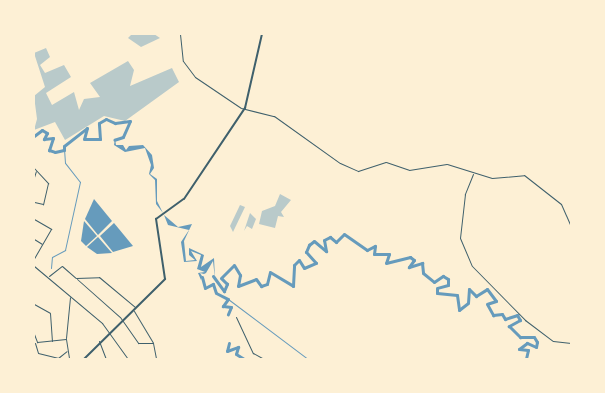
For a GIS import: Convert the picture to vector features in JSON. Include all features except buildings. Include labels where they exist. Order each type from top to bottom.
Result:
[{"type":"street","points":[[180,34],[181,56],[194,76],[245,108],[274,116],[355,170],[369,171],[386,162],[409,170],[451,164],[474,173],[496,178],[524,175],[561,204],[571,226]]},
{"type":"street","points":[[84,359],[108,331],[166,277],[156,226],[163,214],[184,199],[245,108],[262,34]]},
{"type":"street","points":[[34,168],[48,183],[43,204],[34,202]]},
{"type":"street","points":[[34,177],[36,170]]},
{"type":"street","points":[[474,173],[465,194],[460,238],[473,267],[525,320],[553,341],[571,344]]},
{"type":"street","points":[[34,219],[51,229],[34,258]]},
{"type":"street","points":[[34,239],[42,244]]},
{"type":"street","points":[[34,266],[71,296],[108,331],[128,359]]},
{"type":"street","points":[[48,277],[62,266],[122,320],[138,343],[153,344]]},
{"type":"street","points":[[76,278],[99,277],[134,308],[153,344],[156,359]]},
{"type":"street","points":[[69,359],[66,339],[71,296]]},
{"type":"street","points":[[34,304],[50,312],[52,341]]},
{"type":"street","points":[[236,317],[253,354],[264,359]]},
{"type":"street","points":[[34,334],[38,353],[58,358],[68,350]]},
{"type":"street","points":[[35,340],[52,341],[66,339]]},
{"type":"street","points":[[99,341],[106,359]]},
{"type":"shaded area","points":[[132,34],[154,34],[160,38],[141,47],[128,38]]},
{"type":"shaded area","points":[[46,48],[50,57],[40,65],[45,73],[64,65],[71,77],[46,93],[52,105],[74,92],[79,110],[84,99],[100,97],[90,83],[128,61],[134,70],[130,86],[172,68],[179,82],[125,121],[104,116],[65,140],[55,122],[34,130],[37,119],[34,96],[45,87],[34,53]]},
{"type":"shaded area","points":[[280,194],[291,200],[281,212],[284,217],[278,216],[275,228],[259,224],[262,211],[275,206]]},
{"type":"shaded area","points":[[240,205],[245,207],[233,232],[230,226]]},
{"type":"shaded area","points":[[250,213],[256,219],[252,229],[247,226],[244,231]]},
{"type":"water","points":[[115,138],[116,145],[123,145],[126,150],[129,146],[143,145],[152,155],[154,168],[150,174],[157,179],[157,201],[163,213],[156,204],[155,180],[149,174],[151,165],[145,148],[125,152],[114,145]]},
{"type":"water","points":[[94,199],[112,221],[98,235],[85,219]]},
{"type":"water","points":[[164,215],[178,227],[192,224],[184,241],[186,261],[195,260],[189,255],[189,248],[204,255],[201,267],[214,258],[215,279],[213,261],[206,273],[200,273],[202,276],[201,280],[198,273],[205,272],[197,269],[201,255],[191,251],[197,261],[184,262],[181,242],[189,230],[168,225]]},
{"type":"water","points":[[84,221],[97,236],[86,246],[81,241]]},
{"type":"water","points":[[114,223],[133,246],[113,252],[100,236]]},
{"type":"water","points":[[98,237],[112,253],[97,254],[87,247]]},
{"type":"waterway","points":[[34,136],[42,130],[47,133],[44,139],[53,138],[49,150],[55,152],[64,150],[64,146],[87,128],[84,139],[100,139],[99,123],[106,119],[115,123],[130,121],[123,137],[114,140]]},
{"type":"waterway","points":[[51,268],[52,257],[65,250],[80,182],[65,163],[64,150]]},
{"type":"waterway","points":[[213,276],[224,291],[227,284],[221,278],[234,265],[240,275],[238,286],[256,279],[261,286],[267,284],[270,272],[293,286],[294,265],[299,260],[304,268],[316,263],[306,252],[309,245],[314,241],[326,251],[324,240],[330,237],[336,242],[344,234],[367,250],[375,246],[374,254],[389,254],[386,263],[410,257],[414,260],[409,267],[422,263],[423,273],[434,282],[443,276],[448,279],[448,285],[437,288],[437,293],[457,295],[459,310],[468,303],[469,289],[476,296],[487,289],[496,301],[487,304],[493,315],[502,314],[505,319],[517,315],[520,320],[509,326],[520,337],[534,337],[537,342],[536,347],[527,343],[519,349],[528,350],[526,359]]},
{"type":"waterway","points":[[202,277],[205,288],[213,284],[216,293],[228,299],[223,306],[231,307],[228,314]]},
{"type":"waterway","points":[[228,299],[308,359]]},
{"type":"waterway","points":[[229,343],[227,351],[238,347],[236,354],[244,359]]}]
